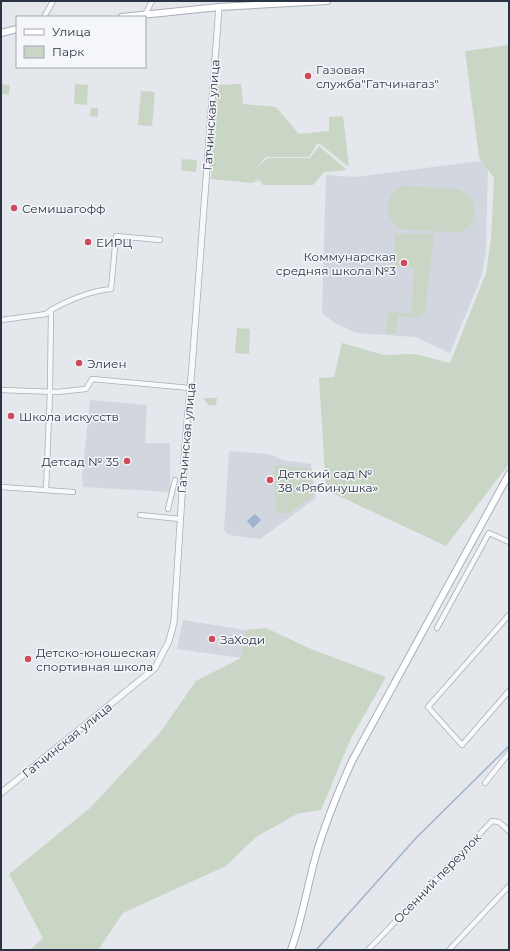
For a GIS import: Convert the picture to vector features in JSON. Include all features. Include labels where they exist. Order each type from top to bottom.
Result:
[{"type":"main road","points":[[134,16],[219,7],[327,1]]},
{"type":"main road","points":[[1,33],[16,29]]},
{"type":"main road","points":[[291,950],[296,936],[316,855],[334,800],[352,761],[509,474]]},
{"type":"street","points":[[45,16],[53,1]]},
{"type":"street","points":[[145,15],[152,1]]},
{"type":"street","name":"Гатчинская улица","points":[[1,793],[155,668],[169,641],[174,622],[180,519],[219,7]]},
{"type":"street","points":[[1,320],[46,314],[65,302],[98,290],[111,289],[116,236],[160,240]]},
{"type":"street","points":[[46,490],[50,391],[51,310]]},
{"type":"street","points":[[1,390],[66,392],[86,389],[92,380],[190,388]]},
{"type":"street","points":[[168,509],[175,480]]},
{"type":"street","points":[[1,487],[73,492]]},
{"type":"street","points":[[140,516],[180,519]]},
{"type":"street","points":[[436,628],[489,533],[509,542]]},
{"type":"street","points":[[509,615],[428,707],[462,744],[509,691]]},
{"type":"street","points":[[485,783],[509,753]]},
{"type":"street","name":"Осенний переулок","points":[[368,950],[492,821],[499,822],[509,831]]},
{"type":"street","points":[[449,950],[509,886]]},
{"type":"shaded area","name":"Коммунарская средняя школа №3","points":[[488,160],[486,250],[482,275],[450,353],[415,337],[356,333],[336,324],[322,313],[326,175],[355,177]]},
{"type":"shaded area","name":"Детсад № 35","points":[[90,400],[147,405],[145,443],[170,443],[170,492],[83,487],[82,478]]},
{"type":"shaded area","name":"Детский сад № 38 «Рябинушка»","points":[[229,451],[268,454],[282,460],[311,464],[316,498],[260,539],[228,535],[224,530]]},
{"type":"shaded area","points":[[183,620],[245,630],[241,658],[177,649]]},
{"type":"green space","points":[[509,45],[509,464],[446,546],[326,490],[319,378],[334,377],[342,343],[384,355],[415,354],[450,363],[486,273],[491,239],[494,178],[479,157],[465,51]]},
{"type":"green space","points":[[1,84],[10,85],[9,95],[1,94]]},
{"type":"green space","points":[[75,84],[88,85],[87,105],[74,104]]},
{"type":"green space","points":[[241,84],[243,104],[276,107],[299,134],[329,131],[329,117],[343,116],[349,167],[320,144],[317,144],[309,157],[266,157],[256,168],[268,158],[310,158],[319,146],[347,170],[324,172],[313,185],[263,185],[255,176],[258,181],[251,183],[211,179],[217,85]]},
{"type":"green space","points":[[141,91],[155,92],[152,126],[138,125]]},
{"type":"green space","points":[[91,108],[98,108],[98,117],[90,116]]},
{"type":"green space","points":[[182,159],[197,160],[196,172],[181,170]]},
{"type":"green space","points":[[404,186],[457,189],[465,193],[473,204],[473,218],[470,224],[458,233],[401,229],[395,225],[388,210],[391,196],[397,188]]},
{"type":"green space","points":[[395,234],[434,234],[425,311],[421,318],[398,316],[395,334],[386,333],[389,311],[409,314],[412,307],[414,267],[394,266]]},
{"type":"green space","points":[[237,328],[250,329],[249,354],[235,353]]},
{"type":"green space","points":[[203,398],[217,398],[216,405],[209,406]]},
{"type":"green space","points":[[274,465],[310,468],[313,496],[289,513],[276,513]]},
{"type":"green space","points":[[266,628],[311,649],[386,677],[351,738],[321,810],[297,814],[256,837],[226,866],[123,913],[98,950],[30,950],[43,938],[9,874],[90,808],[159,734],[196,681],[241,658],[245,630]]},
{"type":"water","points":[[255,514],[261,520],[253,528],[247,521]]},
{"type":"waterway","points":[[316,950],[416,838],[509,746]]},
{"type":"place","name":"Газовая служба\"Гатчинагаз\"","points":[[308,76]]},
{"type":"place","name":"Семишагофф","points":[[14,208]]},
{"type":"place","name":"ЕИРЦ","points":[[88,242]]},
{"type":"place","name":"Коммунарская средняя школа №3","points":[[404,263]]},
{"type":"place","name":"Элиен","points":[[79,363]]},
{"type":"place","name":"Школа искусств","points":[[11,416]]},
{"type":"place","name":"Детсад № 35","points":[[127,461]]},
{"type":"place","name":"Детский сад № 38 «Рябинушка»","points":[[270,480]]},
{"type":"place","name":"ЗаХоди","points":[[212,639]]},
{"type":"place","name":"Детско-юношеская спортивная школа","points":[[28,659]]}]
